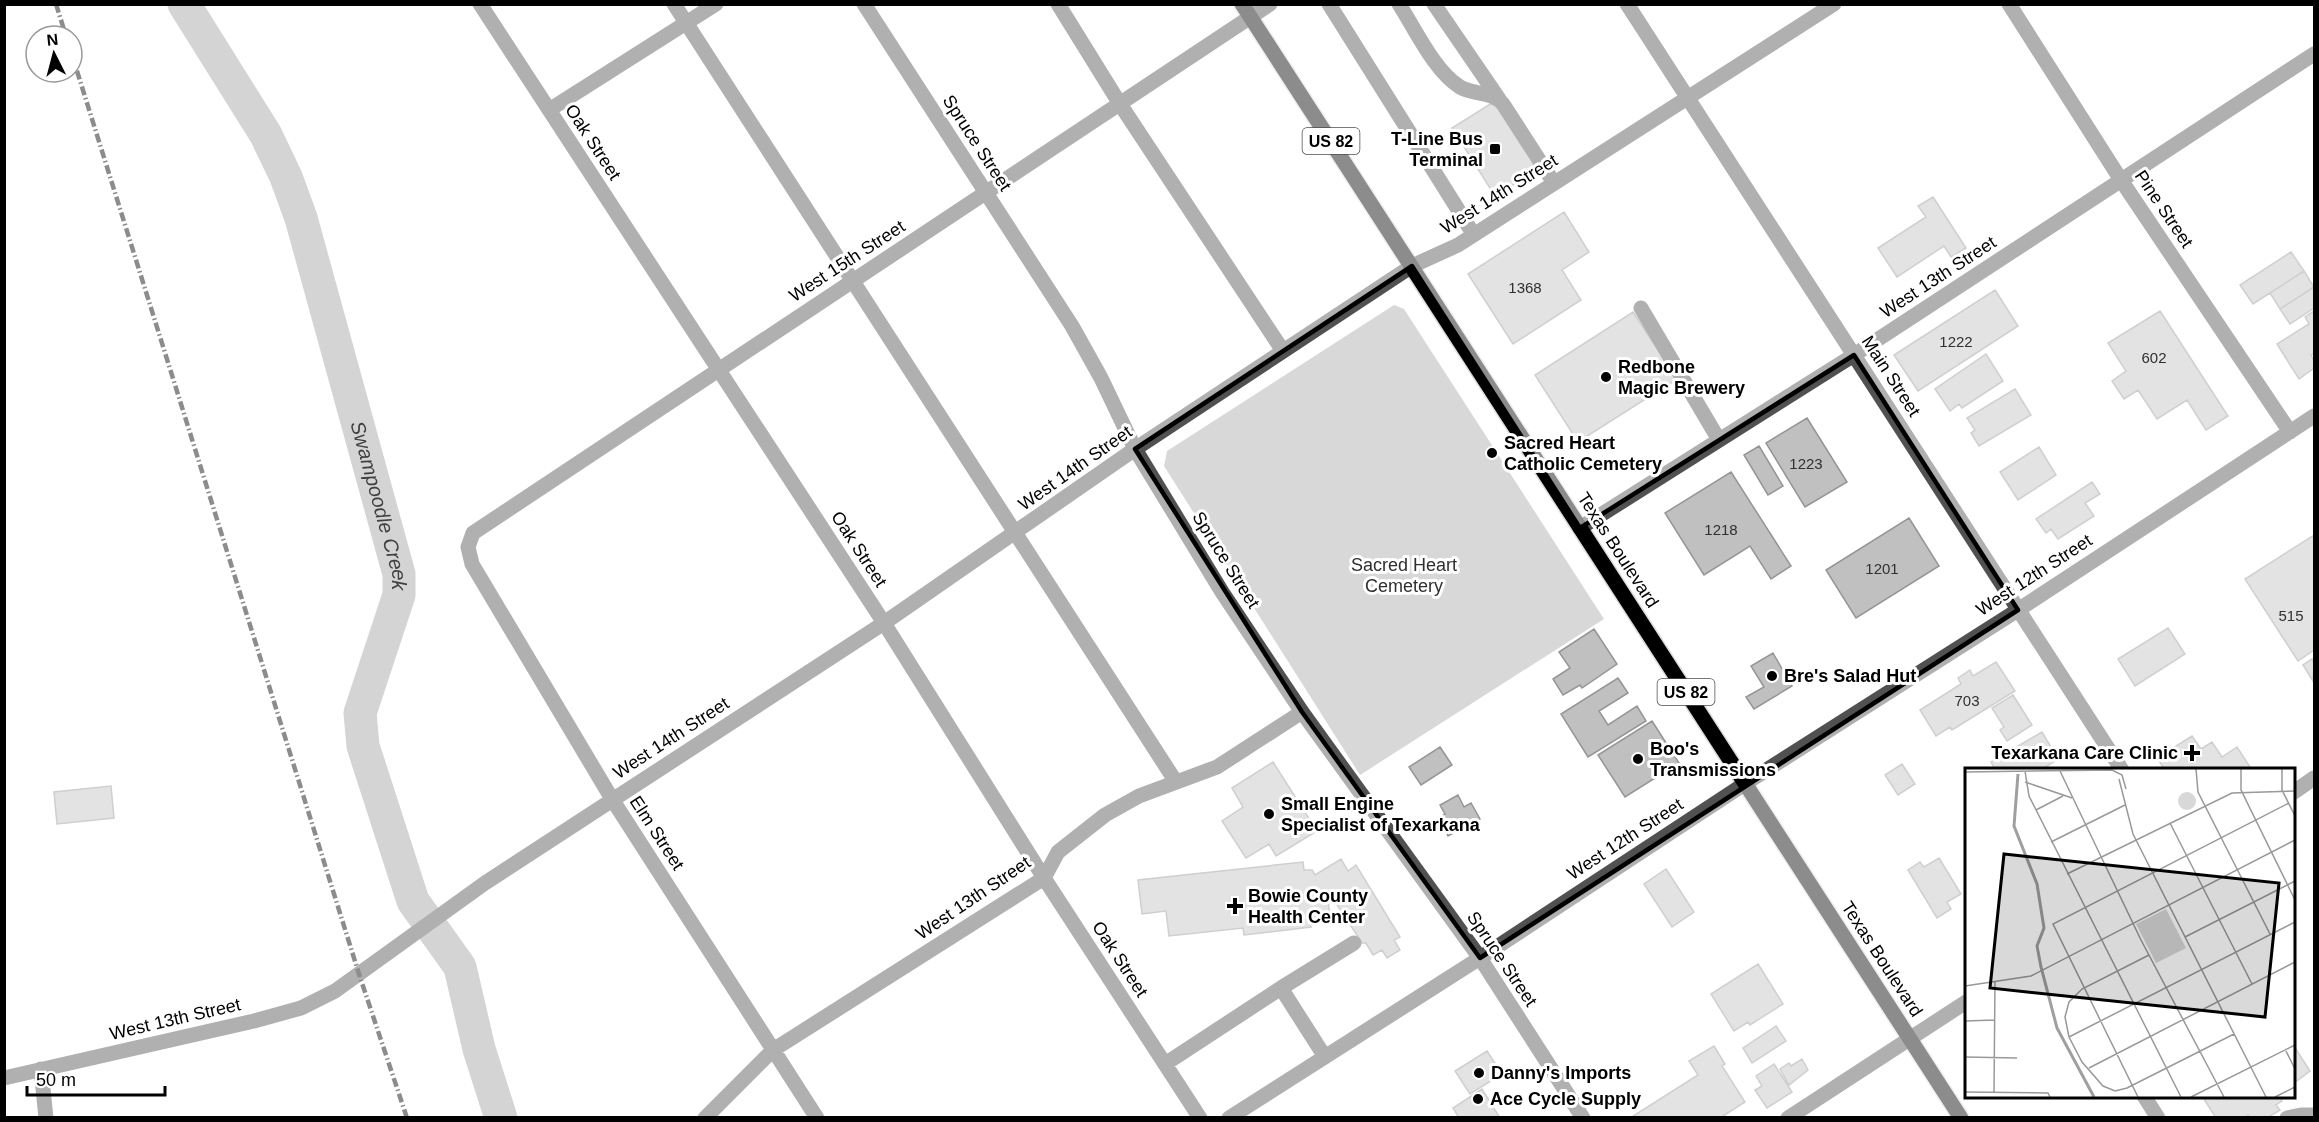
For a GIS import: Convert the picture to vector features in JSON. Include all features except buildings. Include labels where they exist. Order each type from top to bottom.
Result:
[{"type":"main road","name":"Texas Boulevard","points":[[1246,11],[1961,1118]]},
{"type":"street","name":"Oak Street","points":[[480,4],[884,623],[1044,878],[1200,1118]]},
{"type":"street","points":[[674,4],[1176,782]]},
{"type":"street","points":[[549,110],[716,4]]},
{"type":"street","name":"Spruce Street","points":[[864,4],[1083,346],[1135,449],[1222,592],[1302,712],[1480,958],[1583,1118]]},
{"type":"street","points":[[1058,4],[1120,104],[1284,351]]},
{"type":"street","name":"West 15th Street","points":[[472,564],[468,547],[473,533],[1120,104],[1246,11],[1270,4]]},
{"type":"street","points":[[1329,4],[1474,235]]},
{"type":"street","points":[[1399,4],[1451,81],[1462,88],[1500,100]]},
{"type":"street","points":[[1434,4],[1554,183]]},
{"type":"street","name":"Main Street","points":[[1627,4],[2121,768]]},
{"type":"street","name":"Pine Street","points":[[2009,4],[2121,180],[2289,432]]},
{"type":"street","name":"West 14th Street","points":[[349,980],[612,799],[884,623],[1135,449],[1412,266],[1474,235],[1824,7]]},
{"type":"street","name":"West 13th Street","points":[[1580,528],[1854,355],[2314,54]]},
{"type":"street","points":[[1641,308],[1719,440]]},
{"type":"street","name":"West 12th Street","points":[[1229,1118],[2018,610],[2314,416]]},
{"type":"street","name":"Elm Street","points":[[472,564],[612,799],[817,1118]]},
{"type":"street","name":"West 13th Street","points":[[705,1118],[773,1050],[1044,878],[1058,852],[1105,815],[1139,796],[1217,766],[1302,712]]},
{"type":"street","points":[[2295,791],[2314,778]]},
{"type":"street","points":[[1165,1064],[1354,943]]},
{"type":"street","name":"West 13th Street","points":[[4,1078],[254,1021],[301,1008],[335,991],[349,980]]},
{"type":"street","points":[[1281,988],[1325,1057]]},
{"type":"street","points":[[1788,1118],[1965,1003]]},
{"type":"street","points":[[41,1069],[46,1118]]},
{"type":"street","points":[[2145,1098],[2158,1118]]},
{"type":"street","points":[[2287,1118],[2314,1115]]},
{"type":"highlighted area","points":[[1412,266],[1580,528],[1854,355],[2018,610],[1480,958],[1302,712],[1135,449]]},
{"type":"green space","name":"Sacred Heart Cemetery","points":[[1394,305],[1404,309],[1604,619],[1360,775],[1164,466],[1167,451]]},
{"type":"waterway","name":"Swampoodle Creek","points":[[184,4],[266,135],[286,177],[301,218],[399,574],[399,595],[360,713],[363,746],[413,901],[460,967],[479,1049],[501,1118]]},
{"type":"railway","points":[[56,4],[62,24]]},
{"type":"railway","points":[[81,84],[359,974],[407,1118]]},
{"type":"place","name":"T-Line Bus Terminal","points":[[1495,149]]},
{"type":"place","name":"Redbone Magic Brewery","points":[[1606,377]]},
{"type":"place","name":"Sacred Heart Catholic Cemetery","points":[[1492,453]]},
{"type":"place","name":"Bre's Salad Hut","points":[[1772,676]]},
{"type":"place","name":"Texarkana Care Clinic","points":[[2192,753]]},
{"type":"place","name":"Boo's Transmissions","points":[[1638,759]]},
{"type":"place","name":"Small Engine Specialist of Texarkana","points":[[1269,814]]},
{"type":"place","name":"Bowie County Health Center","points":[[1235,906]]},
{"type":"place","name":"Danny's Imports","points":[[1479,1073]]},
{"type":"place","name":"Ace Cycle Supply","points":[[1478,1099]]}]
